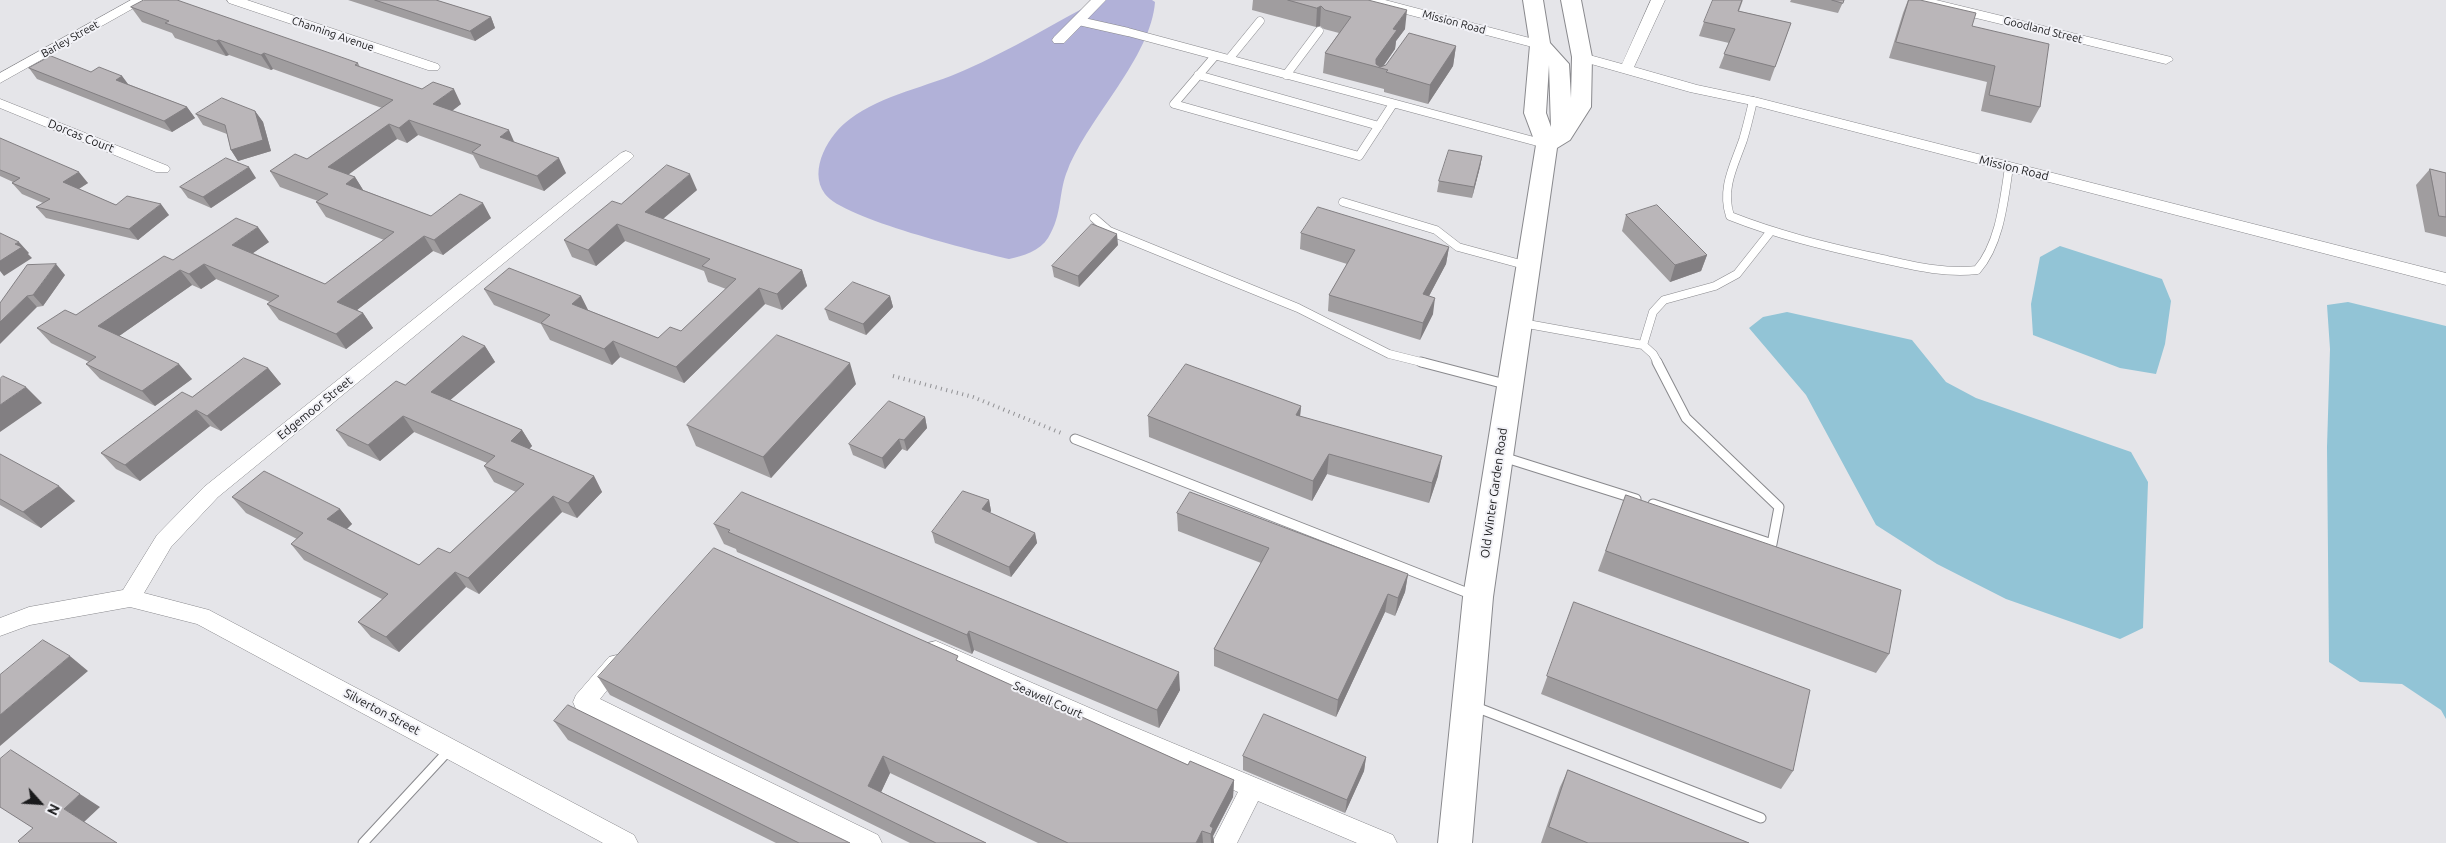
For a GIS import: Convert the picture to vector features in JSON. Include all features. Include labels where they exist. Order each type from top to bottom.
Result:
[{"type":"main road","name":"Old Winter Garden Road","points":[[1533,0],[1540,45],[1535,114],[1554,140]]},
{"type":"main road","points":[[1553,0],[1563,40],[1582,57]]},
{"type":"main road","name":"Old Winter Garden Road","points":[[1455,843],[1478,597],[1528,266],[1554,140],[1581,107],[1582,57],[1571,0]]},
{"type":"street","name":"Barley Street","points":[[0,79],[141,0]]},
{"type":"street","name":"Channing Avenue","points":[[234,0],[433,67]]},
{"type":"street","points":[[1059,40],[1099,0]]},
{"type":"street","name":"Mission Road","points":[[1369,0],[1540,45]]},
{"type":"street","points":[[1626,70],[1658,0]]},
{"type":"street","name":"Goodland Street","points":[[1919,0],[2166,60]]},
{"type":"street","name":"Mission Road","points":[[1582,57],[1626,70],[2446,279]]},
{"type":"street","name":"Dorcas Court","points":[[0,103],[162,169]]},
{"type":"street","name":"Edgemoor Street","points":[[130,598],[164,541],[211,492],[626,156]]},
{"type":"street","points":[[0,628],[29,616],[130,598]]},
{"type":"street","name":"Silverton Street","points":[[130,598],[202,616],[626,843]]},
{"type":"street","name":"Seawell Court","points":[[919,642],[1107,726],[1385,843]]},
{"type":"street","points":[[630,648],[584,702],[870,843]]},
{"type":"street","points":[[1224,843],[1253,787]]},
{"type":"lane","points":[[1079,21],[1286,75],[1370,94],[1393,104],[1554,140]]},
{"type":"lane","points":[[1229,59],[1260,21]]},
{"type":"lane","points":[[1286,75],[1318,31]]},
{"type":"lane","points":[[1215,56],[1174,104],[1359,156],[1393,104]]},
{"type":"lane","points":[[1198,75],[1379,126]]},
{"type":"lane","points":[[1753,101],[1743,137],[1726,183],[1725,204],[1730,216],[1771,231],[1940,271],[1966,274],[1976,271],[1987,260],[2005,199],[2009,167]]},
{"type":"lane","points":[[1343,202],[1436,230],[1458,247],[1528,266]]},
{"type":"lane","points":[[1094,218],[1109,231],[1298,308],[1389,354],[1510,385]]},
{"type":"lane","points":[[1643,345],[1653,312],[1664,300],[1714,286],[1737,274],[1771,231]]},
{"type":"lane","points":[[1499,456],[1772,544],[1779,507],[1686,418],[1653,354],[1643,345],[1519,323]]},
{"type":"lane","points":[[1075,439],[1478,597]]},
{"type":"lane","points":[[1468,704],[1761,818]]},
{"type":"lane","points":[[364,843],[450,749]]},
{"type":"path","points":[[893,376],[973,397],[1075,439]]},
{"type":"shaded area","points":[[1099,0],[1152,0],[1155,2],[1151,23],[1143,44],[1131,65],[1078,149],[1065,178],[1053,229],[1045,243],[1036,250],[1009,259],[941,242],[857,214],[837,204],[825,194],[818,174],[823,153],[835,133],[850,119],[877,103],[951,76],[982,62]]},
{"type":"shaded area","points":[[2060,246],[2162,279],[2171,301],[2165,344],[2156,374],[2120,368],[2033,335],[2031,304],[2040,257]]},
{"type":"shaded area","points":[[2348,302],[2446,326],[2446,719],[2441,710],[2402,684],[2360,682],[2329,662],[2327,447],[2330,349],[2327,305]]},
{"type":"shaded area","points":[[1787,312],[1912,340],[1946,382],[1976,398],[2131,452],[2148,482],[2143,628],[2120,639],[2006,599],[1937,564],[1876,525],[1806,395],[1749,328],[1763,317]]},
{"type":"building","points":[[144,0],[177,0],[358,63],[355,65],[422,89],[433,82],[454,89],[433,104],[509,130],[500,137],[559,158],[537,176],[472,152],[481,145],[409,120],[399,128],[389,124],[328,167],[355,177],[346,184],[431,216],[460,194],[483,203],[434,240],[424,236],[337,302],[363,313],[336,334],[267,304],[279,296],[204,264],[189,274],[180,270],[98,326],[179,364],[142,391],[86,364],[96,357],[37,328],[65,310],[76,315],[164,256],[173,260],[236,218],[258,227],[232,245],[325,284],[394,232],[316,202],[328,194],[270,171],[295,154],[307,159],[393,100],[264,53],[261,55],[165,23],[169,21],[131,7]]},
{"type":"building","points":[[375,0],[436,0],[491,17],[470,31]]},
{"type":"building","points":[[1288,0],[1368,0],[1407,10],[1393,29],[1397,30],[1376,59],[1376,64],[1380,67],[1386,65],[1409,33],[1456,46],[1430,85],[1386,72],[1388,70],[1325,53],[1351,17],[1325,10],[1321,6],[1317,8]]},
{"type":"building","points":[[1713,0],[1742,0],[1738,11],[1791,23],[1775,67],[1724,54],[1735,29],[1704,22]]},
{"type":"building","points":[[1832,0],[1844,0],[1843,3]]},
{"type":"building","points":[[1909,0],[1920,0],[1976,13],[1972,26],[2049,44],[2040,107],[1989,95],[1995,66],[1896,42]]},
{"type":"building","points":[[51,56],[91,72],[99,67],[122,76],[116,80],[187,107],[164,121],[29,68]]},
{"type":"building","points":[[222,98],[255,111],[263,140],[231,150],[225,125],[196,114]]},
{"type":"building","points":[[0,138],[79,172],[63,182],[116,205],[127,196],[161,204],[129,229],[36,207],[50,199],[12,183],[20,178],[0,170]]},
{"type":"building","points":[[1449,150],[1482,156],[1474,187],[1439,181]]},
{"type":"building","points":[[226,158],[249,167],[203,197],[180,187]]},
{"type":"building","points":[[667,165],[690,174],[645,212],[802,270],[777,294],[759,288],[676,367],[613,341],[604,349],[541,323],[550,315],[484,289],[509,268],[581,296],[572,304],[658,338],[670,327],[681,331],[736,279],[702,266],[710,259],[617,224],[588,250],[564,240],[612,201],[621,204]]},
{"type":"building","points":[[2430,169],[2446,173],[2446,217],[2439,216]]},
{"type":"building","points":[[1657,205],[1707,255],[1675,265],[1626,215]]},
{"type":"building","points":[[1318,207],[1449,247],[1423,294],[1435,298],[1423,323],[1329,295],[1355,250],[1301,233]]},
{"type":"building","points":[[1092,224],[1117,234],[1078,276],[1052,266]]},
{"type":"building","points":[[0,233],[19,242],[15,244],[22,247],[0,261]]},
{"type":"building","points":[[56,264],[33,295],[27,296],[0,322],[0,303],[27,265]]},
{"type":"building","points":[[853,282],[890,296],[863,324],[825,309]]},
{"type":"building","points":[[777,335],[850,363],[763,457],[687,425]]},
{"type":"building","points":[[463,336],[485,346],[431,392],[522,430],[511,441],[594,476],[568,503],[553,496],[468,578],[455,572],[386,637],[358,622],[388,594],[291,544],[303,533],[232,497],[264,471],[340,509],[327,519],[419,565],[438,548],[450,553],[524,484],[484,466],[495,456],[403,416],[368,445],[336,430],[396,381],[405,385]]},
{"type":"building","points":[[244,358],[268,368],[207,416],[196,410],[125,465],[101,453],[182,392],[192,397]]},
{"type":"building","points":[[1186,364],[1301,406],[1296,415],[1442,456],[1432,483],[1329,454],[1313,481],[1148,416]]},
{"type":"building","points":[[3,376],[26,387],[0,405],[0,379]]},
{"type":"building","points":[[889,401],[925,417],[904,440],[899,439],[882,458],[849,444]]},
{"type":"building","points":[[0,454],[59,486],[23,512],[0,499]]},
{"type":"building","points":[[963,491],[989,500],[982,509],[1035,533],[1009,567],[932,532]]},
{"type":"building","points":[[742,492],[1179,672],[1157,710],[969,631],[967,635],[728,532],[730,530],[714,524]]},
{"type":"building","points":[[1190,492],[1408,574],[1398,598],[1388,594],[1338,700],[1214,649],[1269,548],[1177,513]]},
{"type":"building","points":[[1626,495],[1901,590],[1889,654],[1606,551]]},
{"type":"building","points":[[714,548],[958,656],[956,660],[1188,765],[1190,761],[1234,780],[1210,826],[1213,828],[1211,834],[1202,831],[1196,843],[1068,843],[883,756],[868,786],[986,843],[936,843],[598,677]]},
{"type":"building","points":[[1574,602],[1810,690],[1793,771],[1547,676]]},
{"type":"building","points":[[43,640],[70,656],[0,715],[0,675]]},
{"type":"building","points":[[568,705],[850,843],[799,843],[554,721]]},
{"type":"building","points":[[1264,714],[1366,757],[1347,800],[1243,756]]},
{"type":"building","points":[[11,750],[80,794],[64,809],[117,843],[20,843],[18,841],[33,828],[0,807],[0,759]]},
{"type":"building","points":[[1568,770],[1749,843],[1588,843],[1549,827]]}]
